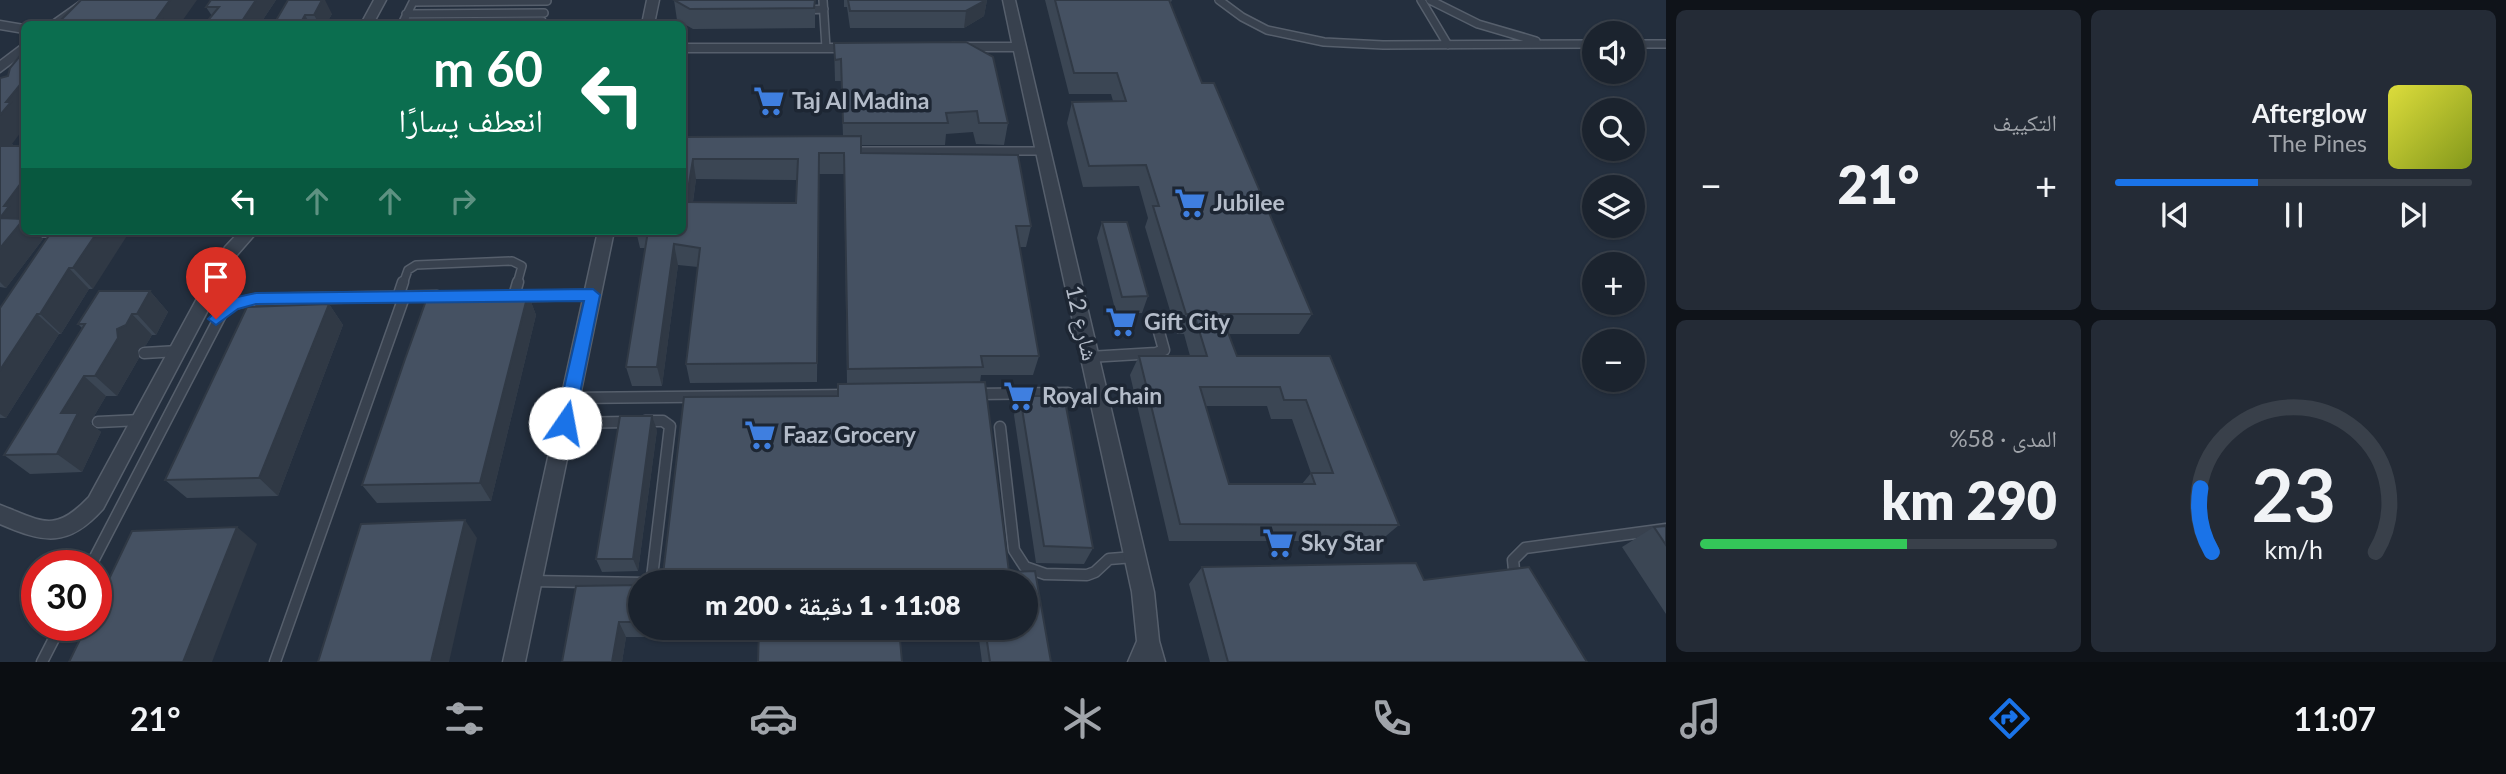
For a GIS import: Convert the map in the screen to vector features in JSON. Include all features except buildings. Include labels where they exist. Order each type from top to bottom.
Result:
[{"type":"street","points":[[59,21],[91,0]]},
{"type":"street","points":[[369,21],[380,0]]},
{"type":"street","points":[[649,21],[653,0]]},
{"type":"street","name":"شارع 12","points":[[1009,0],[1146,608],[1147,657]]},
{"type":"street","points":[[0,26],[21,29]]},
{"type":"street","points":[[943,47],[1019,47]]},
{"type":"street","points":[[686,48],[876,48]]},
{"type":"street","points":[[46,256],[60,235]]},
{"type":"street","points":[[0,514],[42,532],[66,527],[78,521],[96,503],[231,251],[246,235]]},
{"type":"street","points":[[514,662],[605,235]]},
{"type":"lane","points":[[404,18],[413,1],[547,0],[542,21]]},
{"type":"lane","points":[[823,0],[825,48]]},
{"type":"lane","points":[[1219,0],[1264,27],[1313,41],[1339,44],[1582,44]]},
{"type":"lane","points":[[1421,0],[1448,45]]},
{"type":"lane","points":[[1430,0],[1453,13],[1496,30],[1534,41],[1562,44]]},
{"type":"lane","points":[[799,9],[824,9]]},
{"type":"lane","points":[[404,18],[544,13]]},
{"type":"lane","points":[[404,18],[486,21]]},
{"type":"lane","points":[[1645,44],[1666,44]]},
{"type":"lane","points":[[842,151],[1043,151]]},
{"type":"lane","points":[[275,662],[408,271],[416,265],[512,261],[520,263],[522,269],[514,296]]},
{"type":"lane","points":[[500,296],[593,295]]},
{"type":"lane","points":[[99,550],[223,310],[233,304],[256,299],[445,296]]},
{"type":"lane","points":[[1089,357],[1156,354],[1164,350],[1156,320]]},
{"type":"lane","points":[[144,353],[178,351]]},
{"type":"lane","points":[[958,394],[1068,393]]},
{"type":"lane","points":[[570,398],[861,395]]},
{"type":"lane","points":[[98,422],[141,419]]},
{"type":"lane","points":[[531,581],[645,583],[653,572],[669,424],[663,421],[565,423]]},
{"type":"lane","points":[[1000,427],[1014,550],[1025,567],[1045,574],[1087,575],[1096,572],[1109,559],[1134,557]]},
{"type":"lane","points":[[1519,589],[1512,569],[1518,553],[1525,548],[1666,529]]},
{"type":"lane","points":[[42,662],[53,641]]},
{"type":"place","name":"Taj Al Madina","points":[[769,101]]},
{"type":"place","name":"Jubilee","points":[[1190,203]]},
{"type":"place","name":"Gift City","points":[[1121,322]]},
{"type":"place","name":"Royal Chain","points":[[1019,396]]},
{"type":"place","name":"Faaz Grocery","points":[[760,435]]},
{"type":"place","name":"Sky Star","points":[[1278,543]]},
{"type":"route","points":[[216,319],[223,310],[233,304],[256,299],[593,295],[565,423]]}]
